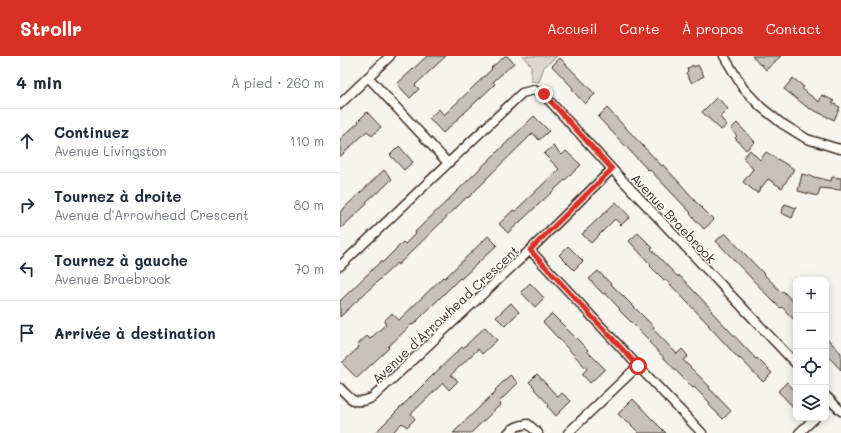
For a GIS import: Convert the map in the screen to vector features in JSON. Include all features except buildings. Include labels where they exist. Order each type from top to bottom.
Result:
[{"type":"street","points":[[340,104],[390,56]]},
{"type":"street","points":[[724,56],[743,88],[761,107],[807,139],[841,149]]},
{"type":"street","points":[[340,266],[448,163],[368,77]]},
{"type":"street","name":"Avenue Braebrook","points":[[448,163],[522,93],[534,90],[544,94],[612,169],[793,361]]},
{"type":"street","name":"Avenue d'Arrowhead Crescent","points":[[340,388],[353,401],[362,402],[372,398],[530,250],[612,169]]},
{"type":"street","points":[[530,250],[702,433]]},
{"type":"street","points":[[568,433],[638,366]]},
{"type":"street","points":[[829,402],[841,411]]},
{"type":"street","points":[[799,433],[812,421]]},
{"type":"street","points":[[508,433],[520,425],[528,424],[538,433]]},
{"type":"shaded area","points":[[522,56],[557,56],[544,67],[539,82],[531,81],[531,65]]},
{"type":"route","points":[[544,94],[612,169],[530,250],[638,366]]}]
